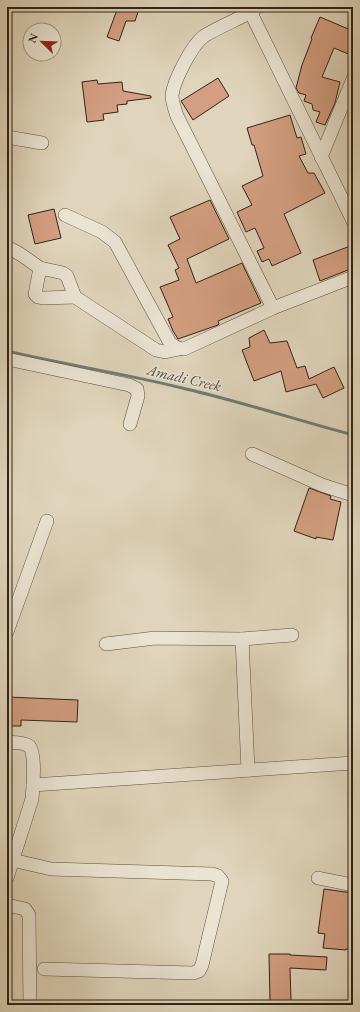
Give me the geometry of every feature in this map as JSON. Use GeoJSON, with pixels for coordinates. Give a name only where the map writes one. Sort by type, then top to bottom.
{"type":"FeatureCollection","features":[{"type":"Feature","properties":{"kind":"street"},"geometry":{"type":"LineString","coordinates":[[273,308],[177,116],[172,97],[173,89],[196,44],[204,37],[252,9],[321,157],[353,221]]}},
{"type":"Feature","properties":{"kind":"street"},"geometry":{"type":"LineString","coordinates":[[321,157],[353,79]]}},
{"type":"Feature","properties":{"kind":"street"},"geometry":{"type":"LineString","coordinates":[[7,136],[42,143]]}},
{"type":"Feature","properties":{"kind":"street"},"geometry":{"type":"LineString","coordinates":[[65,215],[102,232],[115,242],[170,343],[179,349]]}},
{"type":"Feature","properties":{"kind":"street"},"geometry":{"type":"LineString","coordinates":[[7,248],[20,254],[40,268],[67,276],[75,297]]}},
{"type":"Feature","properties":{"kind":"street"},"geometry":{"type":"LineString","coordinates":[[40,268],[35,289],[35,294],[38,297],[75,297],[156,350],[165,352],[184,349],[273,308],[353,277]]}},
{"type":"Feature","properties":{"kind":"street"},"geometry":{"type":"LineString","coordinates":[[7,359],[129,385],[137,389],[138,396],[130,424]]}},
{"type":"Feature","properties":{"kind":"street"},"geometry":{"type":"LineString","coordinates":[[252,454],[322,485],[353,495]]}},
{"type":"Feature","properties":{"kind":"street"},"geometry":{"type":"LineString","coordinates":[[7,632],[47,521]]}},
{"type":"Feature","properties":{"kind":"street"},"geometry":{"type":"LineString","coordinates":[[106,644],[155,638],[242,639],[292,635]]}},
{"type":"Feature","properties":{"kind":"street"},"geometry":{"type":"LineString","coordinates":[[242,639],[248,770]]}},
{"type":"Feature","properties":{"kind":"street"},"geometry":{"type":"LineString","coordinates":[[7,742],[28,745],[31,748],[33,785],[32,799],[7,878]]}},
{"type":"Feature","properties":{"kind":"street"},"geometry":{"type":"LineString","coordinates":[[33,785],[353,763]]}},
{"type":"Feature","properties":{"kind":"street"},"geometry":{"type":"LineString","coordinates":[[12,860],[51,869],[212,874],[218,876],[222,881],[202,965],[199,971],[193,973],[44,969]]}},
{"type":"Feature","properties":{"kind":"street"},"geometry":{"type":"LineString","coordinates":[[318,878],[353,885]]}},
{"type":"Feature","properties":{"kind":"street"},"geometry":{"type":"LineString","coordinates":[[7,905],[25,909],[29,915],[30,1005]]}},
{"type":"Feature","properties":{"kind":"building"},"geometry":{"type":"Polygon","coordinates":[[[118,7],[132,7],[139,9],[135,21],[126,21],[119,41],[107,37],[118,7]]]}},
{"type":"Feature","properties":{"kind":"building"},"geometry":{"type":"Polygon","coordinates":[[[320,17],[353,31],[353,56],[334,48],[322,77],[340,82],[335,103],[325,125],[316,122],[320,112],[313,110],[312,104],[304,101],[306,95],[299,93],[296,88],[302,65],[312,39],[311,38],[320,17]]]}},
{"type":"Feature","properties":{"kind":"building"},"geometry":{"type":"Polygon","coordinates":[[[218,78],[229,96],[193,120],[181,101],[218,78]]]}},
{"type":"Feature","properties":{"kind":"building"},"geometry":{"type":"Polygon","coordinates":[[[97,80],[98,84],[122,82],[123,91],[151,96],[151,98],[127,101],[127,104],[117,105],[118,112],[103,114],[104,120],[87,122],[82,82],[97,80]]]}},
{"type":"Feature","properties":{"kind":"building"},"geometry":{"type":"Polygon","coordinates":[[[290,115],[297,138],[301,137],[306,154],[299,156],[308,173],[314,173],[325,193],[284,214],[301,253],[272,266],[269,259],[262,262],[257,251],[264,248],[255,228],[246,232],[237,212],[252,205],[242,186],[263,176],[254,145],[252,145],[247,128],[290,115]]]}},
{"type":"Feature","properties":{"kind":"building"},"geometry":{"type":"Polygon","coordinates":[[[210,200],[229,239],[187,259],[196,283],[242,263],[261,303],[218,321],[218,325],[178,339],[168,319],[173,317],[160,287],[179,280],[175,270],[179,268],[168,245],[180,239],[170,217],[210,200]]]}},
{"type":"Feature","properties":{"kind":"building"},"geometry":{"type":"Polygon","coordinates":[[[54,209],[61,238],[35,244],[28,215],[54,209]]]}},
{"type":"Feature","properties":{"kind":"building"},"geometry":{"type":"Polygon","coordinates":[[[353,245],[353,268],[320,281],[313,260],[353,245]]]}},
{"type":"Feature","properties":{"kind":"building"},"geometry":{"type":"Polygon","coordinates":[[[264,330],[270,343],[287,341],[297,368],[305,366],[309,379],[334,367],[344,388],[323,398],[316,384],[286,392],[281,371],[254,381],[242,350],[250,347],[249,338],[264,330]]]}},
{"type":"Feature","properties":{"kind":"building"},"geometry":{"type":"Polygon","coordinates":[[[309,488],[331,496],[330,499],[341,502],[333,540],[316,537],[316,539],[294,531],[309,488]]]}},
{"type":"Feature","properties":{"kind":"building"},"geometry":{"type":"Polygon","coordinates":[[[7,697],[78,700],[77,722],[21,720],[21,726],[7,726],[7,697]]]}},
{"type":"Feature","properties":{"kind":"building"},"geometry":{"type":"Polygon","coordinates":[[[324,889],[353,893],[353,949],[346,950],[323,948],[325,934],[318,933],[324,889]]]}},
{"type":"Feature","properties":{"kind":"building"},"geometry":{"type":"Polygon","coordinates":[[[269,954],[327,957],[326,970],[290,968],[291,1001],[270,1002],[269,954]]]}},
{"type":"Feature","properties":{"kind":"waterway","name":"Amadi Creek"},"geometry":{"type":"LineString","coordinates":[[7,351],[186,389],[353,435]]}}]}
